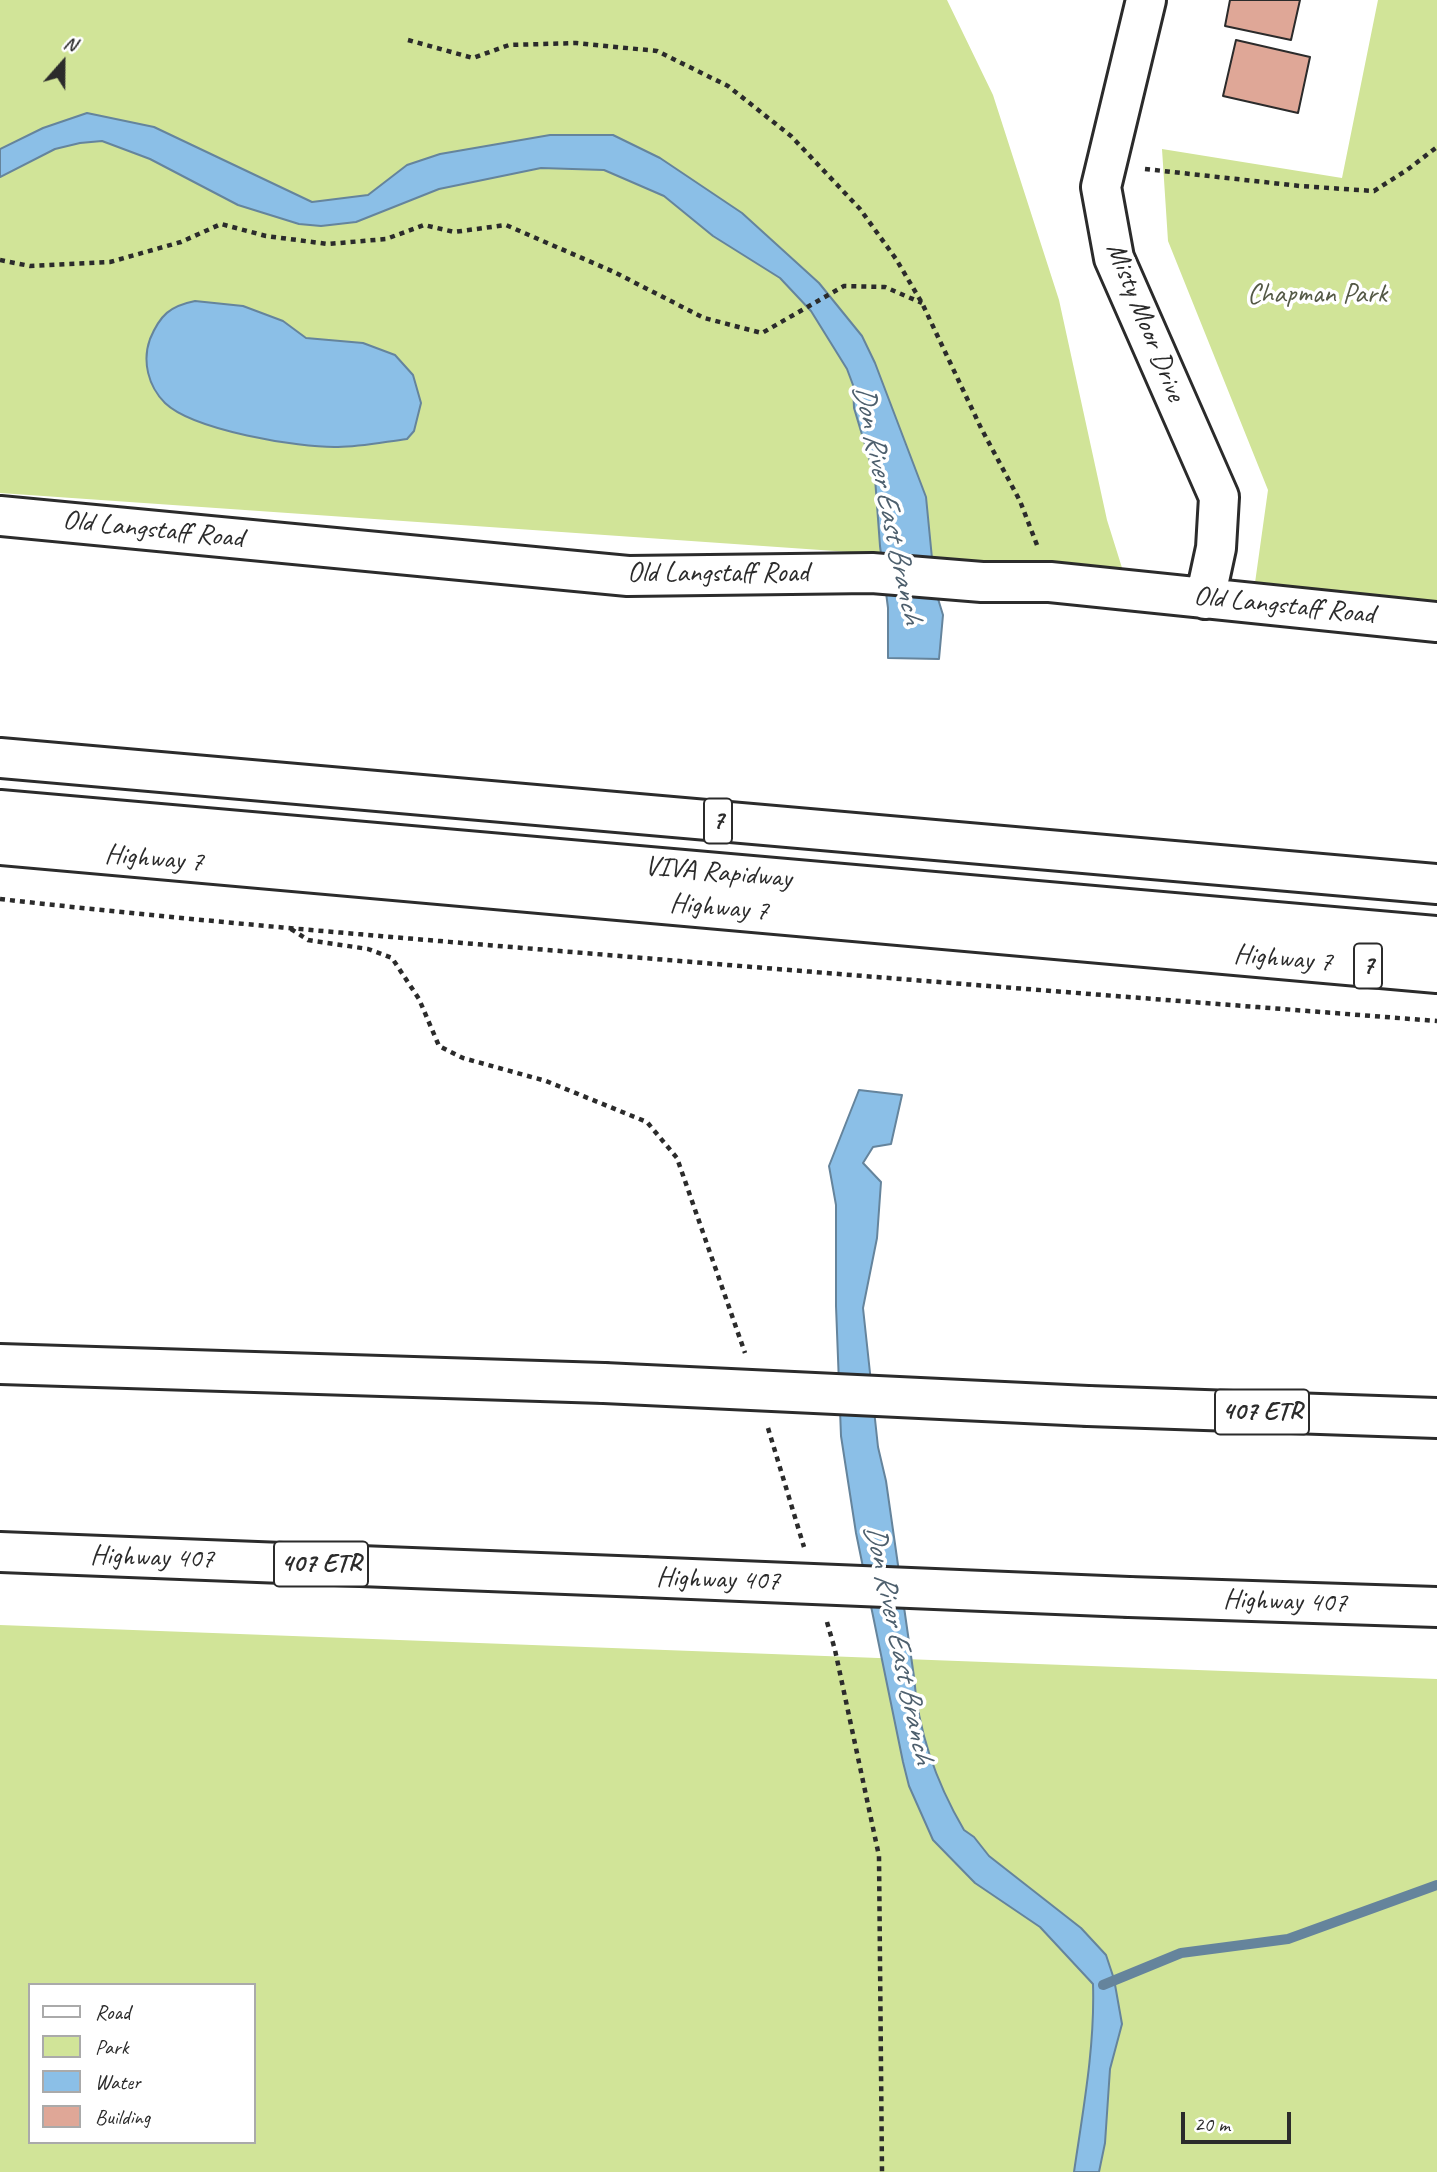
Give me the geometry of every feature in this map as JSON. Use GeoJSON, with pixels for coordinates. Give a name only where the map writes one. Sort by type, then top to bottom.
{"type":"FeatureCollection","features":[{"type":"Feature","properties":{"kind":"main road","name":"Misty Moor Drive"},"geometry":{"type":"LineString","coordinates":[[1146,0],[1101,187],[1114,258],[1219,497],[1216,548],[1205,598]]}},
{"type":"Feature","properties":{"kind":"main road","name":"Old Langstaff Road"},"geometry":{"type":"LineString","coordinates":[[0,516],[628,576],[872,573],[982,582],[1050,582],[1437,622]]}},
{"type":"Feature","properties":{"kind":"main road","name":"7"},"geometry":{"type":"LineString","coordinates":[[0,758],[1437,884]]}},
{"type":"Feature","properties":{"kind":"main road","name":"VIVA Rapidway"},"geometry":{"type":"LineString","coordinates":[[0,810],[1437,936]]}},
{"type":"Feature","properties":{"kind":"main road","name":"Highway 7"},"geometry":{"type":"LineString","coordinates":[[0,845],[1437,973]]}},
{"type":"Feature","properties":{"kind":"main road","name":"407 ETR"},"geometry":{"type":"LineString","coordinates":[[0,1364],[604,1383],[1088,1406],[1437,1418]]}},
{"type":"Feature","properties":{"kind":"main road","name":"Highway 407"},"geometry":{"type":"LineString","coordinates":[[0,1552],[1437,1607]]}},
{"type":"Feature","properties":{"kind":"path"},"geometry":{"type":"LineString","coordinates":[[408,40],[473,58],[509,45],[576,43],[657,51],[728,86],[791,136],[860,209],[896,259],[922,303],[981,428],[1020,501],[1050,582]]}},
{"type":"Feature","properties":{"kind":"path"},"geometry":{"type":"LineString","coordinates":[[1107,165],[1300,186],[1374,191],[1437,147]]}},
{"type":"Feature","properties":{"kind":"path"},"geometry":{"type":"LineString","coordinates":[[0,260],[30,266],[110,262],[181,242],[221,224],[266,236],[328,244],[386,239],[424,225],[454,233],[506,225],[614,272],[704,318],[762,333],[844,286],[885,287],[922,303]]}},
{"type":"Feature","properties":{"kind":"path"},"geometry":{"type":"LineString","coordinates":[[0,899],[291,929],[1437,1021]]}},
{"type":"Feature","properties":{"kind":"path"},"geometry":{"type":"LineString","coordinates":[[291,929],[308,940],[368,949],[392,958],[419,999],[439,1046],[463,1058],[546,1081],[647,1122],[677,1158],[746,1357]]}},
{"type":"Feature","properties":{"kind":"path"},"geometry":{"type":"LineString","coordinates":[[766,1423],[807,1556]]}},
{"type":"Feature","properties":{"kind":"path"},"geometry":{"type":"LineString","coordinates":[[823,1610],[835,1650],[879,1856],[882,2172]]}},
{"type":"Feature","properties":{"kind":"green space"},"geometry":{"type":"Polygon","coordinates":[[[0,0],[947,0],[993,95],[1059,300],[1107,520],[1123,571],[0,493],[0,0]]]}},
{"type":"Feature","properties":{"kind":"green space","name":"Chapman Park"},"geometry":{"type":"Polygon","coordinates":[[[1378,0],[1437,0],[1437,602],[1254,590],[1268,490],[1168,241],[1162,149],[1342,178],[1378,0]]]}},
{"type":"Feature","properties":{"kind":"green space"},"geometry":{"type":"Polygon","coordinates":[[[0,1625],[1437,1679],[1437,2172],[0,2172],[0,1625]]]}},
{"type":"Feature","properties":{"kind":"water","name":"Don River East Branch"},"geometry":{"type":"Polygon","coordinates":[[[87,113],[154,127],[312,202],[368,195],[407,165],[440,154],[550,135],[613,135],[660,158],[742,213],[819,283],[862,336],[875,363],[926,497],[935,589],[943,615],[939,659],[888,658],[888,608],[875,478],[854,408],[853,385],[847,369],[811,311],[780,278],[713,236],[664,196],[604,170],[541,168],[439,189],[356,222],[321,226],[299,224],[238,205],[150,159],[102,141],[55,149],[0,177],[0,149],[43,128],[87,113]]]}},
{"type":"Feature","properties":{"kind":"water"},"geometry":{"type":"Polygon","coordinates":[[[195,301],[243,306],[283,321],[306,338],[363,343],[395,355],[413,375],[421,403],[414,431],[407,439],[355,446],[320,447],[273,441],[221,429],[179,413],[165,403],[154,389],[148,373],[148,347],[154,331],[167,313],[195,301]]]}},
{"type":"Feature","properties":{"kind":"water","name":"Don River East Branch"},"geometry":{"type":"Polygon","coordinates":[[[859,1090],[902,1095],[891,1144],[873,1147],[863,1163],[881,1182],[877,1238],[863,1308],[878,1447],[886,1481],[924,1737],[937,1776],[964,1830],[974,1837],[989,1856],[1081,1928],[1106,1955],[1114,1979],[1122,2024],[1110,2069],[1105,2143],[1099,2172],[1074,2172],[1090,2055],[1093,1984],[1040,1927],[975,1883],[933,1840],[909,1786],[903,1762],[856,1533],[841,1436],[836,1306],[836,1205],[829,1166],[859,1090]]]}},
{"type":"Feature","properties":{"kind":"building"},"geometry":{"type":"Polygon","coordinates":[[[1230,0],[1300,0],[1291,40],[1225,26],[1230,0]]]}},
{"type":"Feature","properties":{"kind":"building"},"geometry":{"type":"Polygon","coordinates":[[[1236,40],[1310,57],[1298,113],[1223,96],[1236,40]]]}},
{"type":"Feature","properties":{"kind":"waterway"},"geometry":{"type":"LineString","coordinates":[[1103,1985],[1181,1953],[1288,1939],[1437,1885]]}}]}
